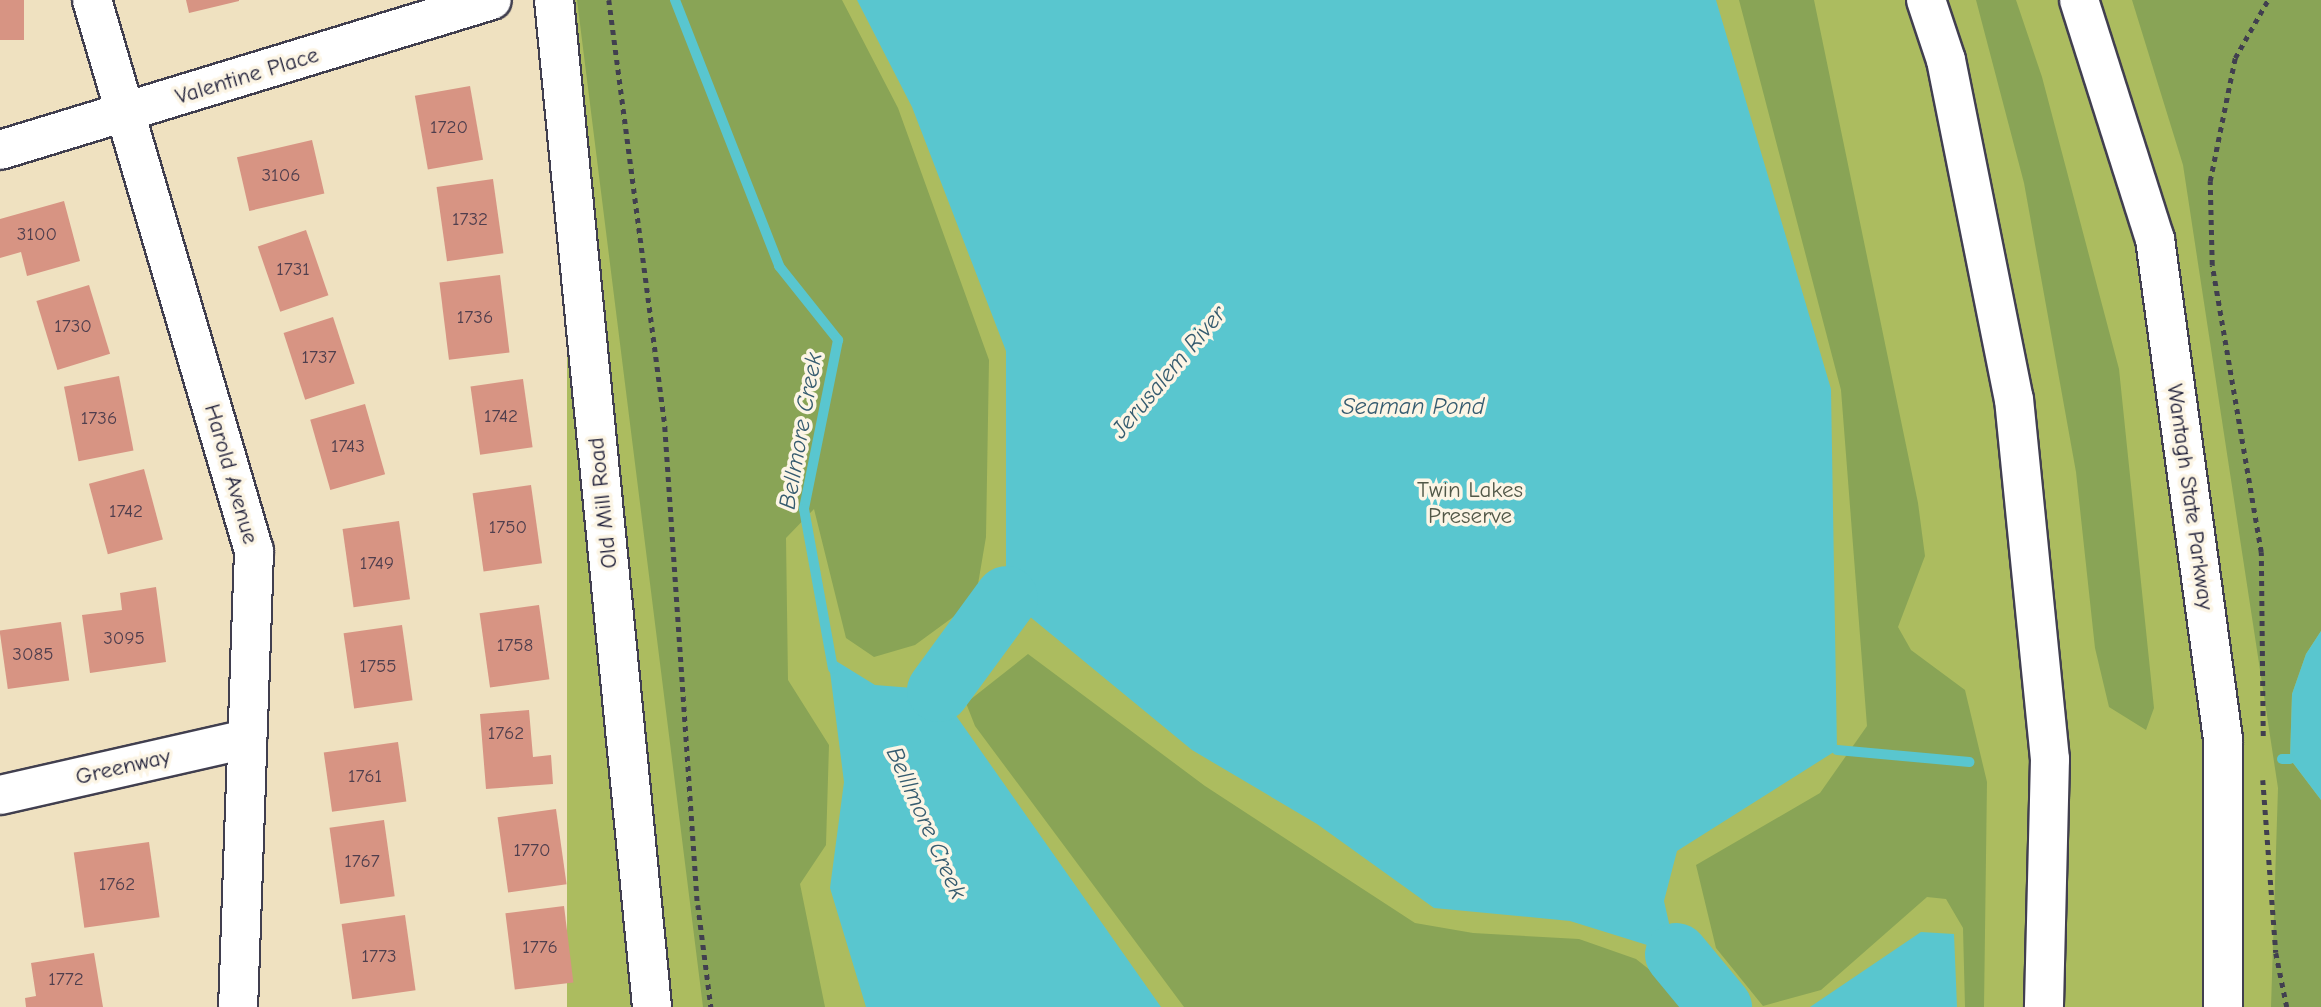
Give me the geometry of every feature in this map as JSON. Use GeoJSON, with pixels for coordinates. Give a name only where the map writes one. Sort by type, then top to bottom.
{"type":"FeatureCollection","features":[{"type":"Feature","properties":{"kind":"main road","name":"Harold Avenue"},"geometry":{"type":"LineString","coordinates":[[92,0],[254,551],[239,1007]]}},
{"type":"Feature","properties":{"kind":"main road","name":"Valentine Place"},"geometry":{"type":"LineString","coordinates":[[0,150],[492,0]]}},
{"type":"Feature","properties":{"kind":"main road","name":"Old Mill Road"},"geometry":{"type":"LineString","coordinates":[[554,0],[652,1007]]}},
{"type":"Feature","properties":{"kind":"main road"},"geometry":{"type":"LineString","coordinates":[[1926,0],[1946,60],[2014,399],[2050,759],[2044,1007]]}},
{"type":"Feature","properties":{"kind":"main road","name":"Wantagh State Parkway"},"geometry":{"type":"LineString","coordinates":[[2079,0],[2155,239],[2223,739],[2223,1007]]}},
{"type":"Feature","properties":{"kind":"main road","name":"Greenway"},"geometry":{"type":"LineString","coordinates":[[0,796],[247,739]]}},
{"type":"Feature","properties":{"kind":"path"},"geometry":{"type":"LineString","coordinates":[[609,0],[665,427],[698,905],[710,1007]]}},
{"type":"Feature","properties":{"kind":"path"},"geometry":{"type":"LineString","coordinates":[[2263,746],[2261,552],[2212,265],[2210,181],[2235,58],[2268,0]]}},
{"type":"Feature","properties":{"kind":"path"},"geometry":{"type":"LineString","coordinates":[[2263,773],[2276,953],[2287,1007]]}},
{"type":"Feature","properties":{"kind":"green space","name":"Twin Lakes Preserve"},"geometry":{"type":"Polygon","coordinates":[[[567,0],[2321,0],[2321,1007],[567,1007],[567,0]]]}},
{"type":"Feature","properties":{"kind":"green space"},"geometry":{"type":"Polygon","coordinates":[[[577,0],[842,0],[898,108],[989,360],[986,537],[977,590],[956,615],[915,645],[874,657],[846,638],[814,509],[786,538],[788,680],[829,745],[826,845],[800,884],[825,1007],[703,1007],[577,0]]]}},
{"type":"Feature","properties":{"kind":"green space"},"geometry":{"type":"Polygon","coordinates":[[[1739,0],[1814,0],[1918,503],[1925,556],[1898,627],[1911,650],[1965,690],[1987,782],[1984,1007],[1965,1007],[1963,928],[1946,899],[1927,897],[1821,990],[1763,1006],[1716,948],[1696,865],[1820,793],[1867,726],[1841,390],[1739,0]]]}},
{"type":"Feature","properties":{"kind":"green space"},"geometry":{"type":"Polygon","coordinates":[[[1976,0],[2016,0],[2042,77],[2119,369],[2154,708],[2146,730],[2109,707],[2095,648],[2076,472],[2024,183],[1976,0]]]}},
{"type":"Feature","properties":{"kind":"green space"},"geometry":{"type":"Polygon","coordinates":[[[2132,0],[2321,0],[2321,631],[2306,654],[2292,694],[2290,759],[2321,800],[2321,1007],[2271,1007],[2278,788],[2183,165],[2132,0]]]}},
{"type":"Feature","properties":{"kind":"green space"},"geometry":{"type":"Polygon","coordinates":[[[1028,654],[1205,786],[1415,923],[1473,933],[1579,939],[1636,959],[1697,1007],[1184,1007],[975,726],[966,703],[1028,654]]]}},
{"type":"Feature","properties":{"kind":"water","name":"Seaman Pond"},"geometry":{"type":"Polygon","coordinates":[[[857,0],[1716,0],[1831,389],[1837,750],[1677,851],[1664,901],[1676,954],[1570,921],[1434,908],[1317,824],[1192,750],[1006,597],[1006,351],[912,107],[857,0]]]}},
{"type":"Feature","properties":{"kind":"water"},"geometry":{"type":"Polygon","coordinates":[[[2321,631],[2321,800],[2290,759],[2292,694],[2306,654],[2321,631]]]}},
{"type":"Feature","properties":{"kind":"water","name":"Belllmore Creek"},"geometry":{"type":"Polygon","coordinates":[[[828,656],[875,685],[938,690],[1161,1007],[866,1007],[830,888],[844,782],[828,656]]]}},
{"type":"Feature","properties":{"kind":"water"},"geometry":{"type":"Polygon","coordinates":[[[1921,932],[1954,934],[1957,1007],[1810,1007],[1921,932]]]}},
{"type":"Feature","properties":{"kind":"building"},"geometry":{"type":"Polygon","coordinates":[[[0,0],[24,0],[24,40],[0,40],[0,0]]]}},
{"type":"Feature","properties":{"kind":"building"},"geometry":{"type":"Polygon","coordinates":[[[186,0],[239,0],[239,1],[189,13],[186,0]]]}},
{"type":"Feature","properties":{"kind":"building"},"geometry":{"type":"Polygon","coordinates":[[[470,86],[483,160],[428,170],[415,96],[470,86]]]}},
{"type":"Feature","properties":{"kind":"building"},"geometry":{"type":"Polygon","coordinates":[[[312,140],[324,194],[249,211],[237,157],[312,140]]]}},
{"type":"Feature","properties":{"kind":"building"},"geometry":{"type":"Polygon","coordinates":[[[493,179],[503,253],[447,261],[437,187],[493,179]]]}},
{"type":"Feature","properties":{"kind":"building"},"geometry":{"type":"Polygon","coordinates":[[[64,201],[80,261],[27,276],[21,252],[0,258],[0,219],[64,201]]]}},
{"type":"Feature","properties":{"kind":"building"},"geometry":{"type":"Polygon","coordinates":[[[306,230],[328,295],[280,312],[258,247],[306,230]]]}},
{"type":"Feature","properties":{"kind":"building"},"geometry":{"type":"Polygon","coordinates":[[[500,275],[510,352],[449,360],[439,282],[500,275]]]}},
{"type":"Feature","properties":{"kind":"building"},"geometry":{"type":"Polygon","coordinates":[[[89,285],[110,354],[57,370],[36,301],[89,285]]]}},
{"type":"Feature","properties":{"kind":"building"},"geometry":{"type":"Polygon","coordinates":[[[333,317],[355,384],[305,400],[284,333],[333,317]]]}},
{"type":"Feature","properties":{"kind":"building"},"geometry":{"type":"Polygon","coordinates":[[[119,376],[134,451],[79,461],[64,387],[119,376]]]}},
{"type":"Feature","properties":{"kind":"building"},"geometry":{"type":"Polygon","coordinates":[[[523,379],[533,447],[480,455],[471,386],[523,379]]]}},
{"type":"Feature","properties":{"kind":"building"},"geometry":{"type":"Polygon","coordinates":[[[365,404],[385,474],[330,490],[310,420],[365,404]]]}},
{"type":"Feature","properties":{"kind":"building"},"geometry":{"type":"Polygon","coordinates":[[[144,469],[163,540],[108,554],[89,484],[144,469]]]}},
{"type":"Feature","properties":{"kind":"building"},"geometry":{"type":"Polygon","coordinates":[[[531,485],[542,563],[484,571],[473,493],[531,485]]]}},
{"type":"Feature","properties":{"kind":"building"},"geometry":{"type":"Polygon","coordinates":[[[399,521],[410,599],[354,607],[343,529],[399,521]]]}},
{"type":"Feature","properties":{"kind":"building"},"geometry":{"type":"Polygon","coordinates":[[[156,587],[166,662],[90,673],[82,615],[122,610],[120,593],[156,587]]]}},
{"type":"Feature","properties":{"kind":"building"},"geometry":{"type":"Polygon","coordinates":[[[539,605],[549,679],[490,688],[480,613],[539,605]]]}},
{"type":"Feature","properties":{"kind":"building"},"geometry":{"type":"Polygon","coordinates":[[[61,622],[69,680],[8,689],[0,631],[61,622]]]}},
{"type":"Feature","properties":{"kind":"building"},"geometry":{"type":"Polygon","coordinates":[[[402,625],[413,700],[354,708],[344,633],[402,625]]]}},
{"type":"Feature","properties":{"kind":"building"},"geometry":{"type":"Polygon","coordinates":[[[529,710],[533,757],[551,755],[553,784],[486,789],[480,714],[529,710]]]}},
{"type":"Feature","properties":{"kind":"building"},"geometry":{"type":"Polygon","coordinates":[[[398,742],[406,801],[332,812],[324,752],[398,742]]]}},
{"type":"Feature","properties":{"kind":"building"},"geometry":{"type":"Polygon","coordinates":[[[556,809],[567,884],[508,892],[498,817],[556,809]]]}},
{"type":"Feature","properties":{"kind":"building"},"geometry":{"type":"Polygon","coordinates":[[[384,820],[395,896],[340,904],[330,828],[384,820]]]}},
{"type":"Feature","properties":{"kind":"building"},"geometry":{"type":"Polygon","coordinates":[[[149,842],[160,917],[84,928],[74,853],[149,842]]]}},
{"type":"Feature","properties":{"kind":"building"},"geometry":{"type":"Polygon","coordinates":[[[564,906],[573,982],[515,990],[505,913],[564,906]]]}},
{"type":"Feature","properties":{"kind":"building"},"geometry":{"type":"Polygon","coordinates":[[[405,915],[416,990],[352,999],[342,924],[405,915]]]}},
{"type":"Feature","properties":{"kind":"building"},"geometry":{"type":"Polygon","coordinates":[[[94,953],[103,1007],[26,1007],[25,998],[36,996],[31,963],[94,953]]]}},
{"type":"Feature","properties":{"kind":"waterway","name":"Bellmore Creek"},"geometry":{"type":"LineString","coordinates":[[675,0],[779,266],[838,340],[804,509],[833,668]]}},
{"type":"Feature","properties":{"kind":"waterway","name":"Jerusalem River"},"geometry":{"type":"LineString","coordinates":[[933,701],[1015,586]]}},
{"type":"Feature","properties":{"kind":"waterway","name":"Jerusalem River"},"geometry":{"type":"LineString","coordinates":[[938,690],[1006,597]]}},
{"type":"Feature","properties":{"kind":"waterway"},"geometry":{"type":"LineString","coordinates":[[1837,750],[1969,762]]}},
{"type":"Feature","properties":{"kind":"waterway"},"geometry":{"type":"LineString","coordinates":[[2282,759],[2290,759]]}},
{"type":"Feature","properties":{"kind":"waterway"},"geometry":{"type":"LineString","coordinates":[[1676,954],[1720,1007]]}}]}
